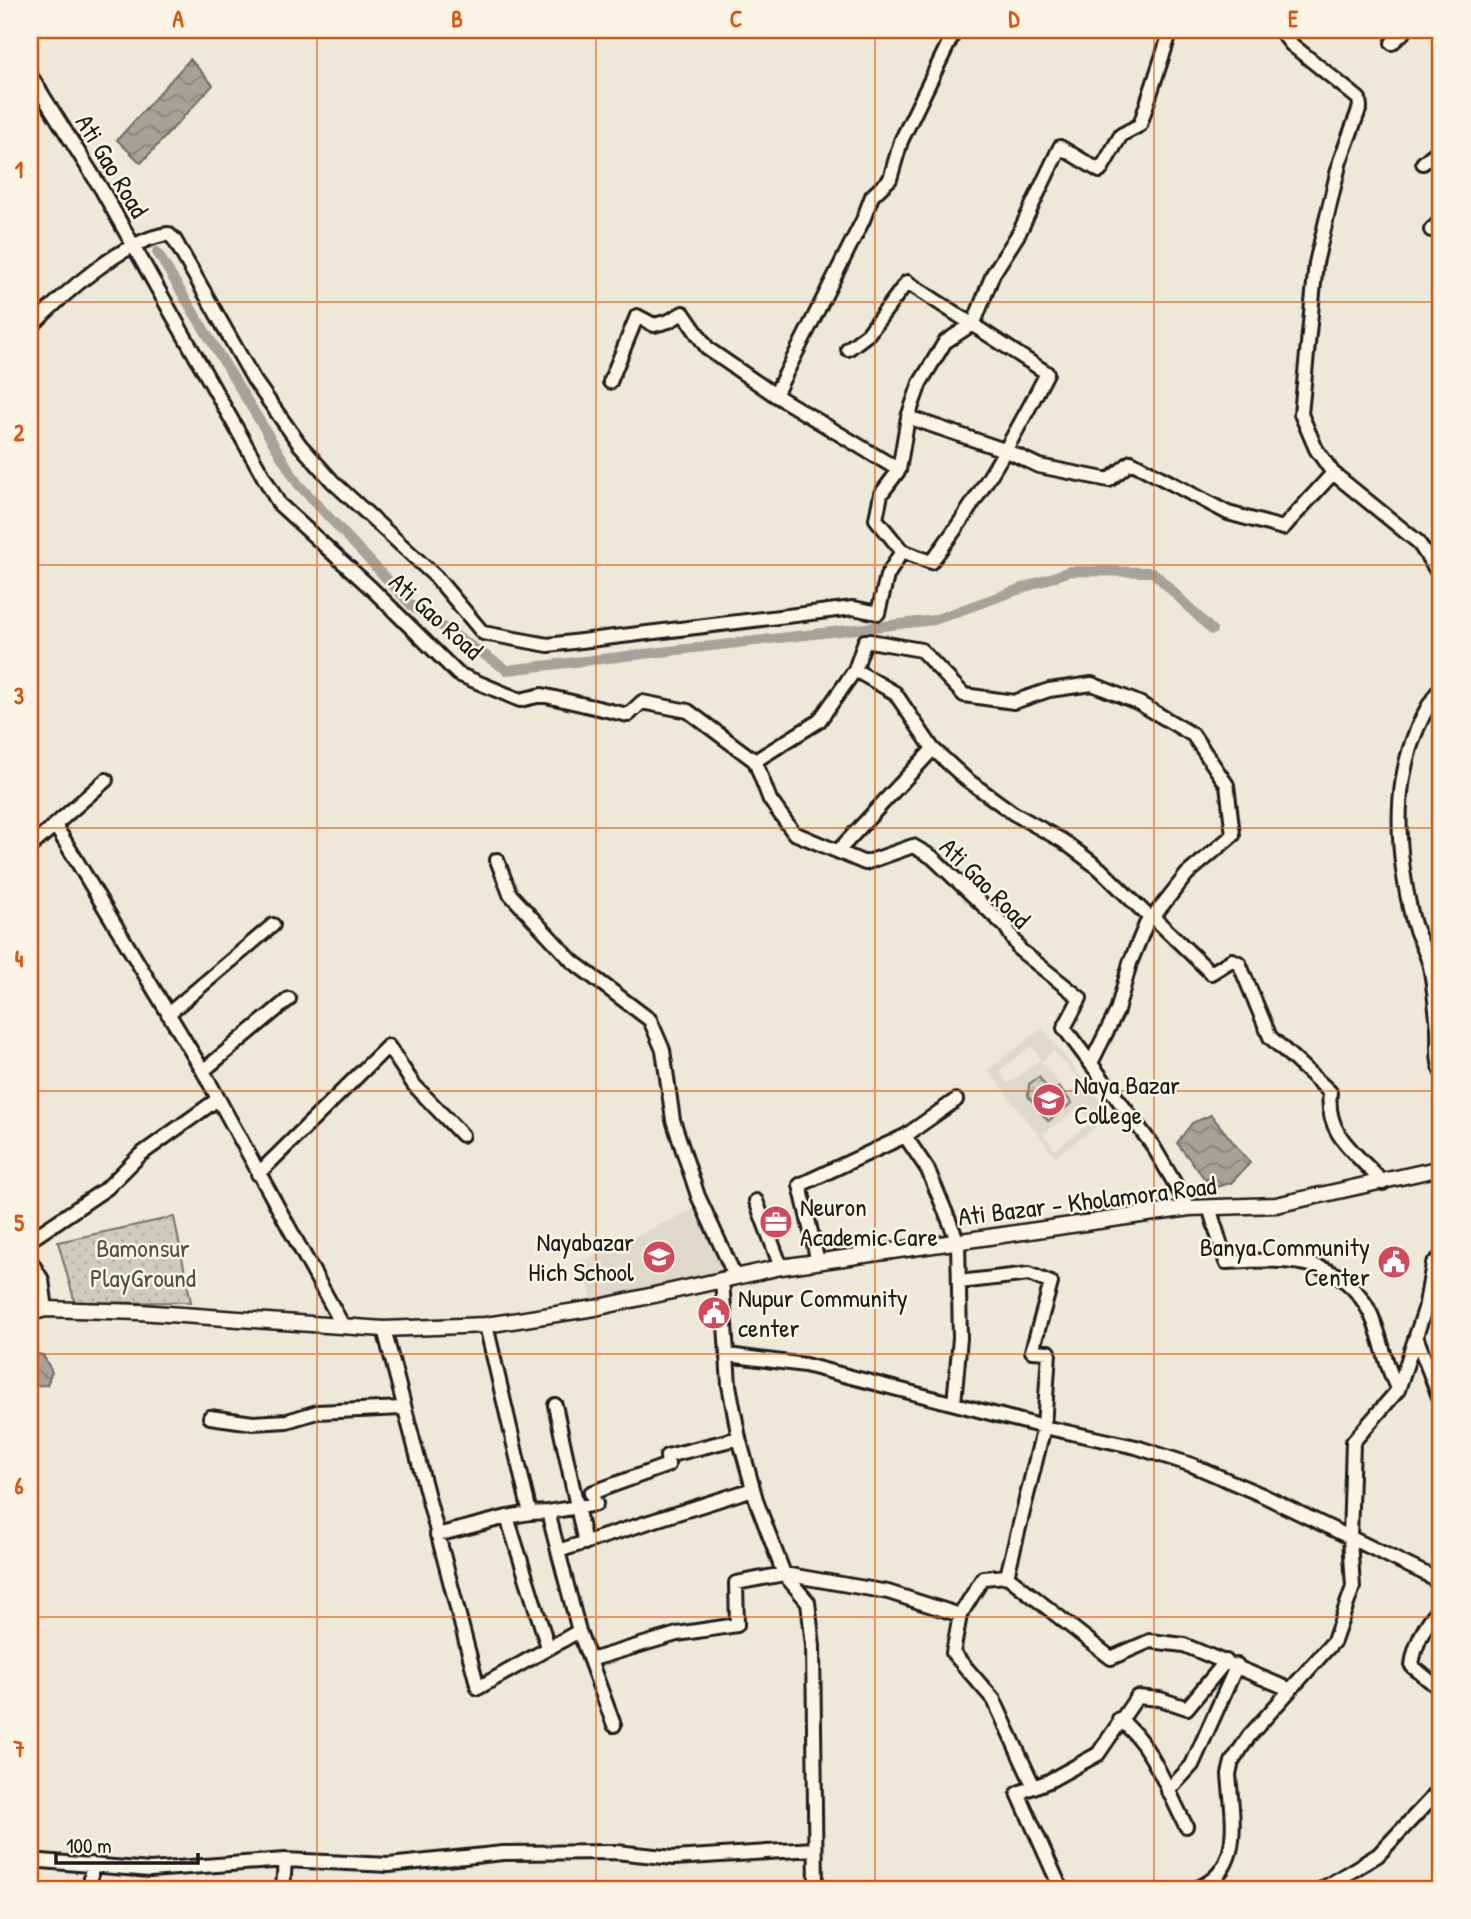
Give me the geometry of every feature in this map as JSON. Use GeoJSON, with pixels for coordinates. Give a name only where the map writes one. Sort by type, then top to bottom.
{"type":"FeatureCollection","features":[{"type":"Feature","properties":{"kind":"main road","name":"Ati Bazar - Kholamora Road"},"geometry":{"type":"LineString","coordinates":[[30,1312],[47,1309],[384,1329],[485,1325],[595,1308],[781,1267],[1189,1208],[1276,1205],[1441,1168]]}},
{"type":"Feature","properties":{"kind":"street"},"geometry":{"type":"LineString","coordinates":[[775,396],[863,220],[872,196],[890,179],[901,141],[955,30]]}},
{"type":"Feature","properties":{"kind":"street"},"geometry":{"type":"LineString","coordinates":[[848,349],[868,334],[907,282],[974,323],[1046,373],[1007,451],[984,484],[966,517],[931,562],[902,551],[876,519],[881,494],[899,470],[908,417],[920,383],[945,342],[974,323],[993,274],[1019,233],[1060,147],[1100,171],[1121,135],[1140,125],[1171,30]]}},
{"type":"Feature","properties":{"kind":"street"},"geometry":{"type":"LineString","coordinates":[[1280,30],[1291,44],[1359,99],[1360,107],[1339,161],[1316,263],[1301,414],[1316,449],[1334,473],[1418,542],[1441,577]]}},
{"type":"Feature","properties":{"kind":"street"},"geometry":{"type":"LineString","coordinates":[[1392,43],[1406,30]]}},
{"type":"Feature","properties":{"kind":"street","name":"Ati Gao Road"},"geometry":{"type":"LineString","coordinates":[[30,75],[134,246],[279,504],[371,588],[458,674],[520,700],[542,695],[628,715],[642,702],[688,711],[755,761],[770,800],[794,832],[865,863],[913,846],[932,856],[1006,927],[1020,950],[1080,998],[1064,1028],[1091,1063]]}},
{"type":"Feature","properties":{"kind":"street"},"geometry":{"type":"LineString","coordinates":[[1423,163],[1441,148]]}},
{"type":"Feature","properties":{"kind":"street"},"geometry":{"type":"LineString","coordinates":[[1431,230],[1441,221]]}},
{"type":"Feature","properties":{"kind":"street"},"geometry":{"type":"LineString","coordinates":[[30,327],[88,278],[134,246],[155,236],[168,234],[174,239],[254,380],[300,445],[333,482],[436,577],[483,633],[548,645],[853,608],[878,613],[887,576],[902,551]]}},
{"type":"Feature","properties":{"kind":"street"},"geometry":{"type":"LineString","coordinates":[[610,382],[637,316],[654,325],[683,313],[708,349],[775,396],[899,470]]}},
{"type":"Feature","properties":{"kind":"street"},"geometry":{"type":"LineString","coordinates":[[908,417],[1007,451],[1039,466],[1109,480],[1131,462],[1228,513],[1283,528],[1334,473]]}},
{"type":"Feature","properties":{"kind":"street"},"geometry":{"type":"LineString","coordinates":[[755,761],[819,720],[855,670],[864,641],[921,650],[964,695],[1014,702],[1049,690],[1092,684],[1139,704],[1194,735],[1227,785],[1233,835],[1186,874],[1151,917],[1130,963],[1116,1011],[1091,1063],[1153,1146],[1189,1208]]}},
{"type":"Feature","properties":{"kind":"street"},"geometry":{"type":"LineString","coordinates":[[855,670],[895,693],[933,750],[1004,806],[1063,841],[1100,869],[1211,973],[1232,960],[1239,963],[1270,1037],[1329,1092],[1328,1108],[1332,1129],[1382,1183]]}},
{"type":"Feature","properties":{"kind":"street"},"geometry":{"type":"LineString","coordinates":[[1441,687],[1421,715],[1408,750],[1399,796],[1401,853],[1413,922],[1429,965],[1438,1030],[1437,1061],[1441,1071]]}},
{"type":"Feature","properties":{"kind":"street"},"geometry":{"type":"LineString","coordinates":[[839,850],[933,750]]}},
{"type":"Feature","properties":{"kind":"street"},"geometry":{"type":"LineString","coordinates":[[30,847],[106,780]]}},
{"type":"Feature","properties":{"kind":"street"},"geometry":{"type":"LineString","coordinates":[[55,825],[202,1071],[343,1326]]}},
{"type":"Feature","properties":{"kind":"street"},"geometry":{"type":"LineString","coordinates":[[496,860],[510,894],[572,961],[650,1020],[663,1050],[673,1121],[729,1278],[729,1385],[739,1438],[753,1489],[784,1574],[808,1602],[812,1635],[816,1889]]}},
{"type":"Feature","properties":{"kind":"street"},"geometry":{"type":"LineString","coordinates":[[168,1014],[273,925]]}},
{"type":"Feature","properties":{"kind":"street"},"geometry":{"type":"LineString","coordinates":[[202,1071],[289,999]]}},
{"type":"Feature","properties":{"kind":"street"},"geometry":{"type":"LineString","coordinates":[[258,1174],[388,1045],[414,1085],[462,1135]]}},
{"type":"Feature","properties":{"kind":"street"},"geometry":{"type":"LineString","coordinates":[[30,1240],[107,1188],[140,1155],[218,1099]]}},
{"type":"Feature","properties":{"kind":"street"},"geometry":{"type":"LineString","coordinates":[[818,1262],[800,1185],[905,1136],[956,1100]]}},
{"type":"Feature","properties":{"kind":"street"},"geometry":{"type":"LineString","coordinates":[[905,1136],[928,1170],[958,1242],[960,1338],[954,1403]]}},
{"type":"Feature","properties":{"kind":"street"},"geometry":{"type":"LineString","coordinates":[[756,1201],[781,1267]]}},
{"type":"Feature","properties":{"kind":"street"},"geometry":{"type":"LineString","coordinates":[[1209,1208],[1226,1262],[1269,1259],[1326,1267],[1346,1281],[1375,1324],[1384,1365],[1398,1390]]}},
{"type":"Feature","properties":{"kind":"street"},"geometry":{"type":"LineString","coordinates":[[1204,1888],[1219,1876],[1231,1856],[1232,1762],[1249,1736],[1334,1642],[1345,1616],[1353,1587],[1350,1538],[1353,1442],[1398,1390],[1417,1338],[1433,1264],[1441,1257]]}},
{"type":"Feature","properties":{"kind":"street"},"geometry":{"type":"LineString","coordinates":[[30,1261],[42,1280],[47,1309]]}},
{"type":"Feature","properties":{"kind":"street"},"geometry":{"type":"LineString","coordinates":[[959,1282],[1029,1274],[1051,1283],[1032,1351],[1049,1352],[1044,1427],[1007,1576]]}},
{"type":"Feature","properties":{"kind":"street"},"geometry":{"type":"LineString","coordinates":[[485,1325],[530,1513]]}},
{"type":"Feature","properties":{"kind":"street"},"geometry":{"type":"LineString","coordinates":[[384,1329],[402,1408],[478,1688],[579,1631]]}},
{"type":"Feature","properties":{"kind":"street"},"geometry":{"type":"LineString","coordinates":[[1417,1338],[1441,1402]]}},
{"type":"Feature","properties":{"kind":"street"},"geometry":{"type":"LineString","coordinates":[[728,1355],[805,1365],[1044,1427],[1136,1447],[1192,1465],[1281,1504],[1426,1574],[1441,1585]]}},
{"type":"Feature","properties":{"kind":"street"},"geometry":{"type":"LineString","coordinates":[[555,1405],[585,1543]]}},
{"type":"Feature","properties":{"kind":"street"},"geometry":{"type":"LineString","coordinates":[[209,1417],[253,1423],[287,1421],[317,1412],[402,1408]]}},
{"type":"Feature","properties":{"kind":"street"},"geometry":{"type":"LineString","coordinates":[[437,1535],[507,1517],[596,1504],[591,1493],[668,1465],[667,1456],[739,1438]]}},
{"type":"Feature","properties":{"kind":"street"},"geometry":{"type":"LineString","coordinates":[[558,1551],[753,1489]]}},
{"type":"Feature","properties":{"kind":"street"},"geometry":{"type":"LineString","coordinates":[[548,1512],[579,1631],[614,1725]]}},
{"type":"Feature","properties":{"kind":"street"},"geometry":{"type":"LineString","coordinates":[[507,1517],[548,1647]]}},
{"type":"Feature","properties":{"kind":"street"},"geometry":{"type":"LineString","coordinates":[[590,1660],[677,1634],[737,1625],[736,1583],[784,1574],[888,1592],[960,1615]]}},
{"type":"Feature","properties":{"kind":"street"},"geometry":{"type":"LineString","coordinates":[[1034,1787],[994,1700],[954,1653],[960,1615],[983,1578],[1007,1576],[1111,1658],[1150,1641],[1184,1645],[1289,1689]]}},
{"type":"Feature","properties":{"kind":"street"},"geometry":{"type":"LineString","coordinates":[[1441,1605],[1431,1616],[1413,1655],[1412,1666],[1441,1690]]}},
{"type":"Feature","properties":{"kind":"street"},"geometry":{"type":"LineString","coordinates":[[1062,1889],[1018,1793],[1098,1754],[1119,1719],[1137,1697],[1160,1699],[1187,1708],[1232,1663]]}},
{"type":"Feature","properties":{"kind":"street"},"geometry":{"type":"LineString","coordinates":[[1168,1791],[1192,1765],[1232,1663]]}},
{"type":"Feature","properties":{"kind":"street"},"geometry":{"type":"LineString","coordinates":[[1119,1719],[1134,1730],[1186,1826]]}},
{"type":"Feature","properties":{"kind":"street"},"geometry":{"type":"LineString","coordinates":[[1322,1889],[1378,1855],[1441,1788]]}},
{"type":"Feature","properties":{"kind":"street"},"geometry":{"type":"LineString","coordinates":[[30,1860],[150,1870],[285,1860],[389,1865],[503,1853],[616,1852],[674,1858],[814,1849]]}},
{"type":"Feature","properties":{"kind":"street"},"geometry":{"type":"LineString","coordinates":[[283,1889],[285,1860]]}},
{"type":"Feature","properties":{"kind":"street"},"geometry":{"type":"LineString","coordinates":[[91,1864],[91,1889]]}},
{"type":"Feature","properties":{"kind":"shaded area"},"geometry":{"type":"Polygon","coordinates":[[[1042,1028],[1112,1115],[1055,1157],[988,1070],[1042,1028]],[[1031,1046],[999,1071],[1008,1084],[1041,1059],[1031,1046]],[[1054,1051],[1041,1062],[1068,1093],[1081,1082],[1054,1051]],[[1079,1107],[1043,1134],[1055,1150],[1091,1122],[1079,1107]]]}},
{"type":"Feature","properties":{"kind":"shaded area","name":"Nayabazar Hich School"},"geometry":{"type":"Polygon","coordinates":[[[702,1205],[735,1276],[595,1308],[581,1262],[702,1205]]]}},
{"type":"Feature","properties":{"kind":"green space"},"geometry":{"type":"Polygon","coordinates":[[[1039,1077],[1050,1092],[1059,1087],[1072,1103],[1048,1121],[1028,1096],[1029,1084],[1039,1077]]]}},
{"type":"Feature","properties":{"kind":"green space","name":"Bamonsur PlayGround"},"geometry":{"type":"Polygon","coordinates":[[[174,1217],[191,1302],[75,1303],[58,1242],[174,1217]]]}},
{"type":"Feature","properties":{"kind":"water"},"geometry":{"type":"Polygon","coordinates":[[[190,59],[213,85],[141,163],[117,140],[190,59]]]}},
{"type":"Feature","properties":{"kind":"water"},"geometry":{"type":"Polygon","coordinates":[[[1211,1115],[1250,1163],[1231,1183],[1212,1188],[1177,1143],[1192,1123],[1211,1115]]]}},
{"type":"Feature","properties":{"kind":"water"},"geometry":{"type":"Polygon","coordinates":[[[30,1353],[43,1355],[52,1372],[47,1385],[30,1386],[30,1353]]]}},
{"type":"Feature","properties":{"kind":"waterway"},"geometry":{"type":"LineString","coordinates":[[157,252],[298,484],[413,607],[507,670],[934,620],[1070,571],[1153,572],[1212,630]]}},
{"type":"Feature","properties":{"kind":"place","name":"Naya Bazar College"},"geometry":{"type":"Point","coordinates":[1049,1100]}},
{"type":"Feature","properties":{"kind":"place","name":"Neuron Academic Care"},"geometry":{"type":"Point","coordinates":[776,1222]}},
{"type":"Feature","properties":{"kind":"place","name":"Nayabazar Hich School"},"geometry":{"type":"Point","coordinates":[659,1257]}},
{"type":"Feature","properties":{"kind":"place","name":"Banya Community Center"},"geometry":{"type":"Point","coordinates":[1394,1262]}},
{"type":"Feature","properties":{"kind":"place","name":"Nupur Community center"},"geometry":{"type":"Point","coordinates":[714,1313]}}]}
